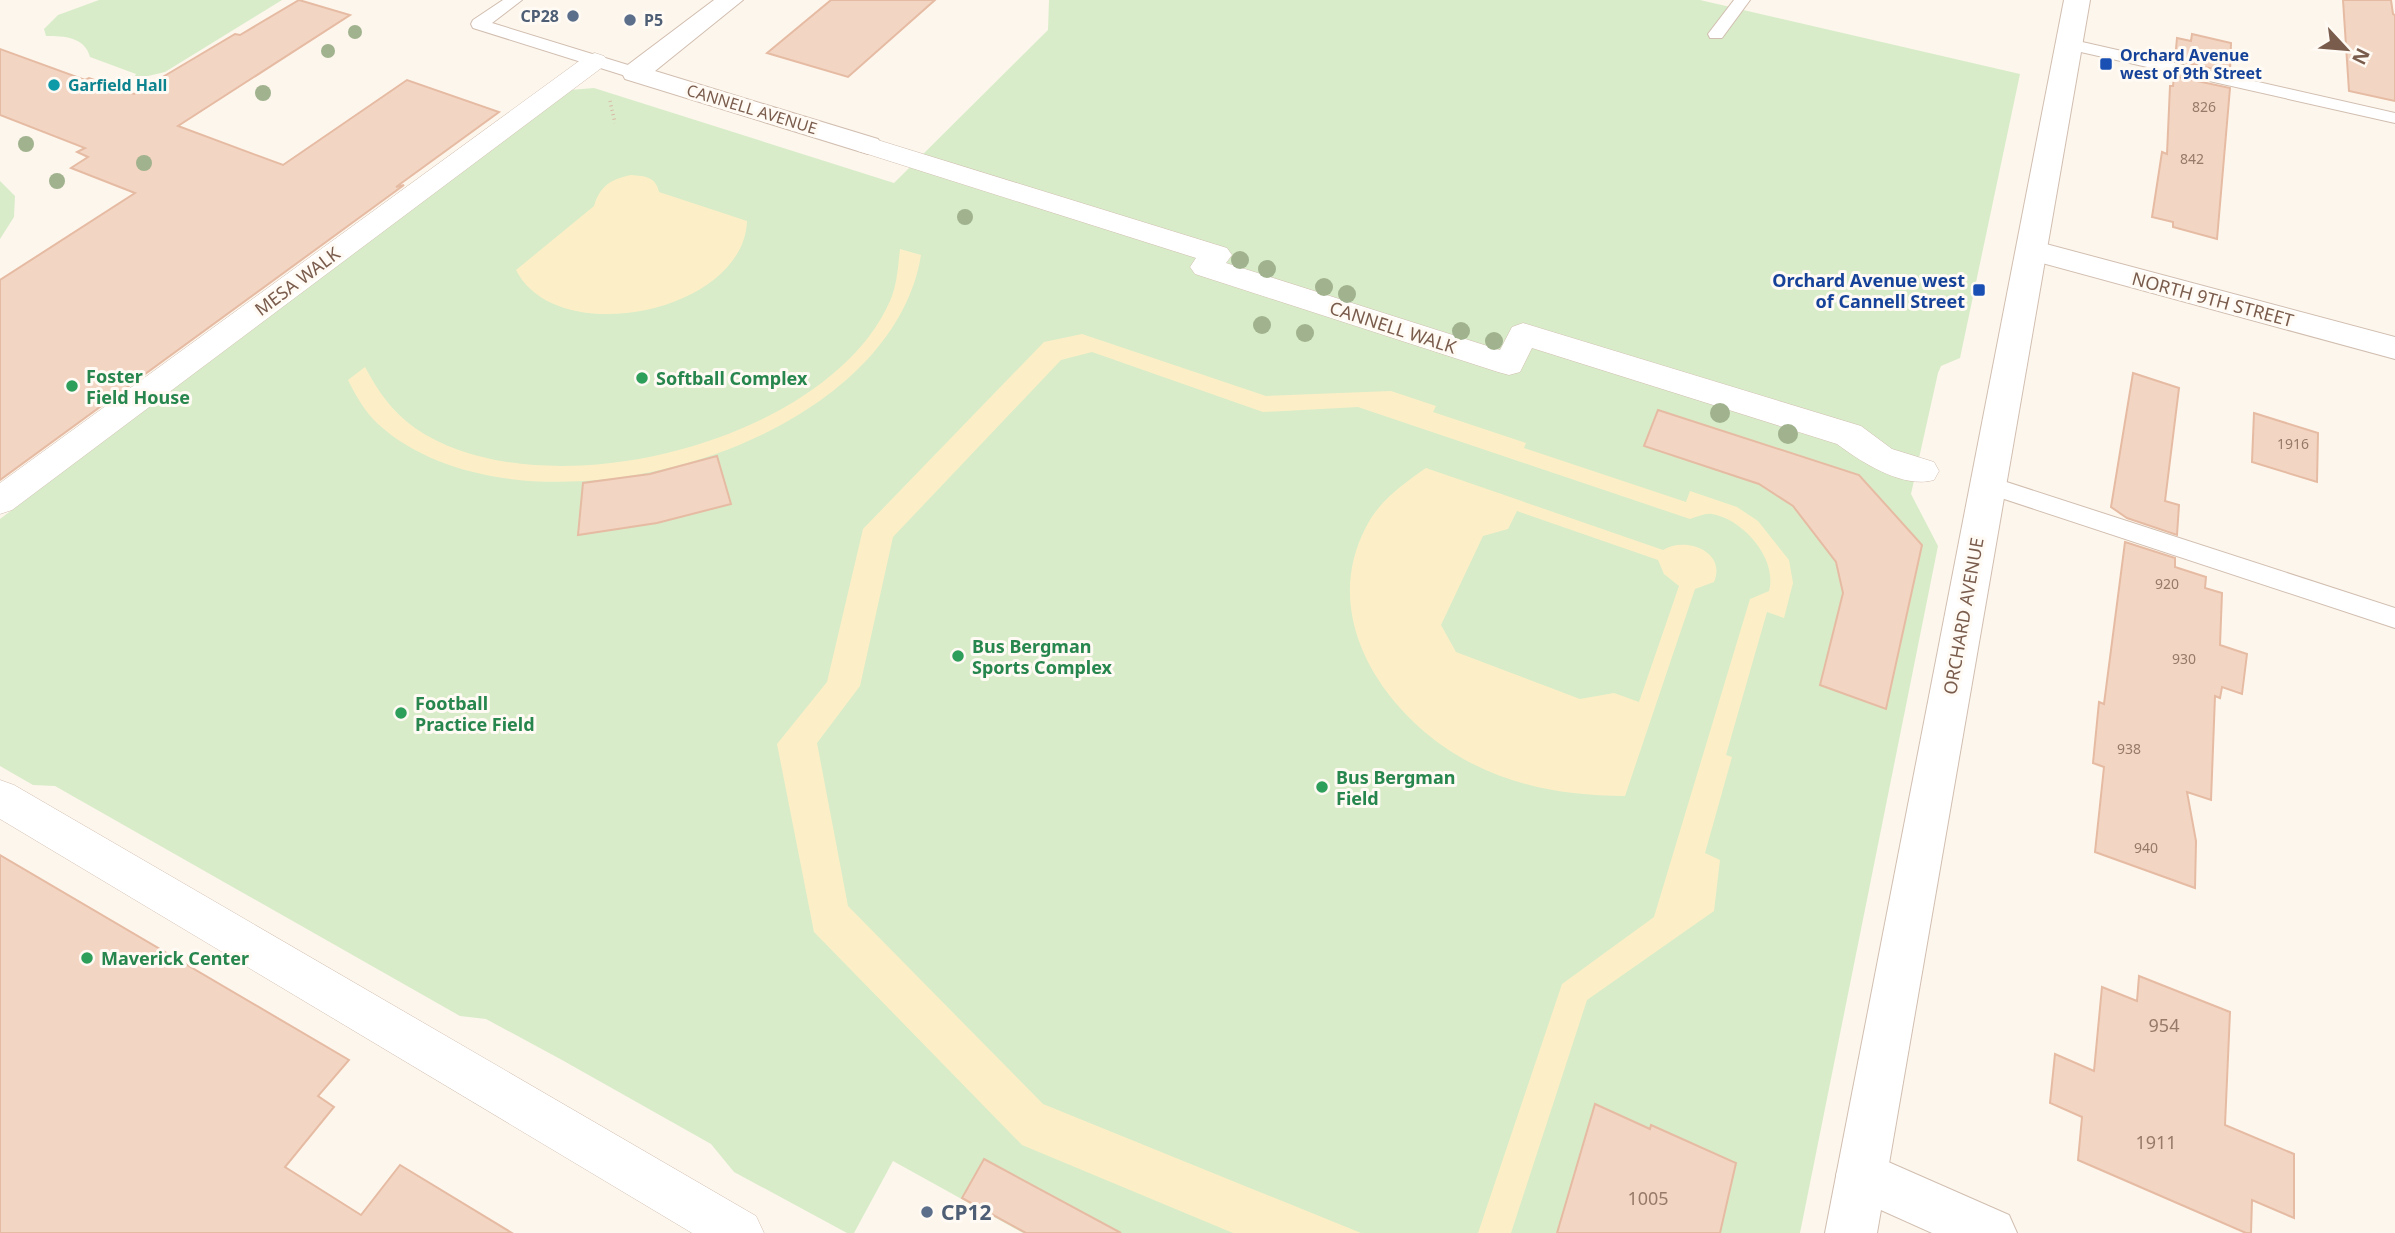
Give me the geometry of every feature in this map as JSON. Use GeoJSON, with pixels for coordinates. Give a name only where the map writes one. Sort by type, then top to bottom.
{"type":"FeatureCollection","features":[{"type":"Feature","properties":{"kind":"street"},"geometry":{"type":"LineString","coordinates":[[635,73],[730,0]]}},
{"type":"Feature","properties":{"kind":"street","name":"ORCHARD AVENUE"},"geometry":{"type":"LineString","coordinates":[[1851,1233],[2077,0]]}},
{"type":"Feature","properties":{"kind":"street","name":"MESA WALK"},"geometry":{"type":"LineString","coordinates":[[0,501],[595,61]]}},
{"type":"Feature","properties":{"kind":"street","name":"CANNELL AVENUE"},"geometry":{"type":"LineString","coordinates":[[635,73],[868,145]]}},
{"type":"Feature","properties":{"kind":"street","name":"CANNELL WALK"},"geometry":{"type":"LineString","coordinates":[[868,145],[1217,255],[1205,267],[1509,364],[1523,334],[1849,435],[1880,458],[1922,471]]}},
{"type":"Feature","properties":{"kind":"street","name":"NORTH 9TH STREET"},"geometry":{"type":"LineString","coordinates":[[2031,250],[2395,348]]}},
{"type":"Feature","properties":{"kind":"street"},"geometry":{"type":"LineString","coordinates":[[0,798],[739,1233]]}},
{"type":"Feature","properties":{"kind":"street"},"geometry":{"type":"LineString","coordinates":[[1861,1175],[1991,1233]]}},
{"type":"Feature","properties":{"kind":"lane"},"geometry":{"type":"LineString","coordinates":[[514,0],[479,24],[635,73]]}},
{"type":"Feature","properties":{"kind":"lane"},"geometry":{"type":"LineString","coordinates":[[1716,33],[1742,0]]}},
{"type":"Feature","properties":{"kind":"lane"},"geometry":{"type":"LineString","coordinates":[[2068,44],[2395,118]]}},
{"type":"Feature","properties":{"kind":"lane"},"geometry":{"type":"LineString","coordinates":[[1987,485],[2395,618]]}},
{"type":"Feature","properties":{"kind":"path"},"geometry":{"type":"LineString","coordinates":[[608,90],[615,123]]}},
{"type":"Feature","properties":{"kind":"green space"},"geometry":{"type":"Polygon","coordinates":[[[99,0],[282,0],[165,72],[135,76],[136,74],[90,57],[84,45],[73,39],[46,36],[44,29],[58,15],[99,0]]]}},
{"type":"Feature","properties":{"kind":"green space","name":"Bus Bergman Sports Complex"},"geometry":{"type":"Polygon","coordinates":[[[1049,0],[1700,0],[2020,74],[1960,358],[1941,366],[1938,373],[1911,494],[1938,546],[1800,1233],[1023,1233],[893,1161],[854,1233],[847,1233],[734,1172],[711,1144],[562,1060],[486,1019],[460,1016],[55,786],[33,785],[0,766],[0,519],[570,90],[594,88],[894,183],[1048,30],[1049,0]]]}},
{"type":"Feature","properties":{"kind":"green space"},"geometry":{"type":"Polygon","coordinates":[[[0,181],[15,196],[14,217],[0,239],[0,181]]]}},
{"type":"Feature","properties":{"kind":"sand"},"geometry":{"type":"Polygon","coordinates":[[[631,175],[653,180],[659,192],[747,221],[738,253],[715,278],[683,298],[646,310],[606,314],[569,309],[538,295],[516,270],[594,206],[607,185],[631,175]]]}},
{"type":"Feature","properties":{"kind":"sand"},"geometry":{"type":"Polygon","coordinates":[[[900,249],[921,255],[894,324],[843,383],[773,429],[691,462],[604,479],[518,480],[441,462],[378,424],[361,404],[348,380],[365,367],[386,400],[407,422],[469,453],[534,465],[604,464],[676,451],[745,427],[807,393],[857,351],[890,301],[896,282],[900,249]]]}},
{"type":"Feature","properties":{"kind":"sand"},"geometry":{"type":"Polygon","coordinates":[[[1082,334],[1266,396],[1391,391],[1436,406],[1433,412],[1526,443],[1524,448],[1686,502],[1690,491],[1737,507],[1758,521],[1789,560],[1793,583],[1784,618],[1767,612],[1726,755],[1732,757],[1705,853],[1720,860],[1714,911],[1587,1000],[1511,1233],[1478,1233],[1562,984],[1654,917],[1750,599],[1769,591],[1768,566],[1763,554],[1746,532],[1724,517],[1709,514],[1690,519],[1358,407],[1263,412],[1092,352],[1061,360],[893,537],[860,686],[817,743],[848,906],[1043,1104],[1361,1233],[1233,1233],[1022,1145],[814,932],[777,744],[827,682],[863,529],[1044,342],[1082,334]]]}},
{"type":"Feature","properties":{"kind":"sand"},"geometry":{"type":"Polygon","coordinates":[[[1426,468],[1663,550],[1682,545],[1702,549],[1715,562],[1714,582],[1695,589],[1625,796],[1546,789],[1508,779],[1471,763],[1441,744],[1413,721],[1388,694],[1369,664],[1356,631],[1350,597],[1353,562],[1371,518],[1392,494],[1426,468]],[[1517,511],[1508,529],[1483,536],[1441,625],[1456,652],[1580,699],[1614,693],[1639,702],[1679,586],[1664,574],[1658,560],[1517,511]]]}},
{"type":"Feature","properties":{"kind":"building","name":"Foster Field House"},"geometry":{"type":"Polygon","coordinates":[[[299,0],[350,15],[178,126],[283,165],[407,80],[499,112],[396,187],[404,185],[0,480],[0,280],[135,193],[71,168],[88,157],[77,152],[85,148],[0,115],[0,49],[85,80],[89,78],[134,94],[235,34],[240,35],[299,0]]]}},
{"type":"Feature","properties":{"kind":"building"},"geometry":{"type":"Polygon","coordinates":[[[831,0],[935,0],[848,77],[767,53],[831,0]]]}},
{"type":"Feature","properties":{"kind":"building"},"geometry":{"type":"Polygon","coordinates":[[[2343,0],[2391,0],[2395,15],[2395,101],[2349,91],[2343,0]]]}},
{"type":"Feature","properties":{"kind":"building"},"geometry":{"type":"Polygon","coordinates":[[[2192,34],[2231,43],[2230,73],[2175,60],[2177,38],[2191,41],[2192,34]]]}},
{"type":"Feature","properties":{"kind":"building"},"geometry":{"type":"Polygon","coordinates":[[[2174,76],[2230,88],[2217,239],[2173,227],[2173,222],[2152,217],[2162,152],[2167,154],[2170,86],[2173,86],[2174,76]]]}},
{"type":"Feature","properties":{"kind":"building"},"geometry":{"type":"Polygon","coordinates":[[[2133,373],[2179,388],[2165,501],[2179,505],[2177,535],[2127,518],[2111,507],[2133,373]]]}},
{"type":"Feature","properties":{"kind":"building"},"geometry":{"type":"Polygon","coordinates":[[[1658,410],[1859,475],[1922,545],[1886,709],[1820,685],[1843,593],[1836,562],[1793,506],[1759,484],[1644,446],[1658,410]]]}},
{"type":"Feature","properties":{"kind":"building"},"geometry":{"type":"Polygon","coordinates":[[[2254,413],[2318,433],[2317,482],[2252,462],[2254,413]]]}},
{"type":"Feature","properties":{"kind":"building"},"geometry":{"type":"Polygon","coordinates":[[[717,456],[731,504],[657,523],[578,535],[583,483],[650,474],[717,456]]]}},
{"type":"Feature","properties":{"kind":"building"},"geometry":{"type":"Polygon","coordinates":[[[2125,542],[2175,558],[2175,567],[2206,577],[2205,588],[2222,593],[2220,645],[2247,654],[2242,694],[2222,687],[2220,698],[2215,696],[2211,800],[2187,792],[2196,841],[2195,888],[2095,852],[2104,767],[2093,763],[2099,702],[2104,704],[2125,542]]]}},
{"type":"Feature","properties":{"kind":"building","name":"Maverick Center"},"geometry":{"type":"Polygon","coordinates":[[[0,855],[349,1060],[318,1096],[334,1107],[285,1167],[361,1215],[400,1165],[512,1233],[0,1233],[0,855]]]}},
{"type":"Feature","properties":{"kind":"building"},"geometry":{"type":"Polygon","coordinates":[[[2139,976],[2230,1012],[2225,1125],[2294,1154],[2294,1218],[2252,1200],[2251,1233],[2246,1233],[2078,1160],[2082,1117],[2050,1103],[2055,1054],[2094,1071],[2102,987],[2137,1001],[2139,976]]]}},
{"type":"Feature","properties":{"kind":"building"},"geometry":{"type":"Polygon","coordinates":[[[1595,1104],[1650,1129],[1651,1125],[1736,1163],[1720,1233],[1557,1233],[1595,1104]]]}},
{"type":"Feature","properties":{"kind":"building"},"geometry":{"type":"Polygon","coordinates":[[[984,1159],[1121,1233],[1026,1233],[962,1198],[984,1159]]]}},
{"type":"Feature","properties":{"kind":"place","name":"CP28"},"geometry":{"type":"Point","coordinates":[573,16]}},
{"type":"Feature","properties":{"kind":"place","name":"P5"},"geometry":{"type":"Point","coordinates":[630,20]}},
{"type":"Feature","properties":{"kind":"place","name":"Orchard Avenue west of 9th Street"},"geometry":{"type":"Point","coordinates":[2106,64]}},
{"type":"Feature","properties":{"kind":"place","name":"Garfield Hall"},"geometry":{"type":"Point","coordinates":[54,85]}},
{"type":"Feature","properties":{"kind":"place","name":"Orchard Avenue west of Cannell Street"},"geometry":{"type":"Point","coordinates":[1979,290]}},
{"type":"Feature","properties":{"kind":"place","name":"Softball Complex"},"geometry":{"type":"Point","coordinates":[642,378]}},
{"type":"Feature","properties":{"kind":"place","name":"Foster Field House"},"geometry":{"type":"Point","coordinates":[72,386]}},
{"type":"Feature","properties":{"kind":"place","name":"Bus Bergman Sports Complex"},"geometry":{"type":"Point","coordinates":[958,656]}},
{"type":"Feature","properties":{"kind":"place","name":"Football Practice Field"},"geometry":{"type":"Point","coordinates":[401,713]}},
{"type":"Feature","properties":{"kind":"place","name":"Bus Bergman Field"},"geometry":{"type":"Point","coordinates":[1322,787]}},
{"type":"Feature","properties":{"kind":"place","name":"Maverick Center"},"geometry":{"type":"Point","coordinates":[87,958]}},
{"type":"Feature","properties":{"kind":"place","name":"CP12"},"geometry":{"type":"Point","coordinates":[927,1212]}}]}
